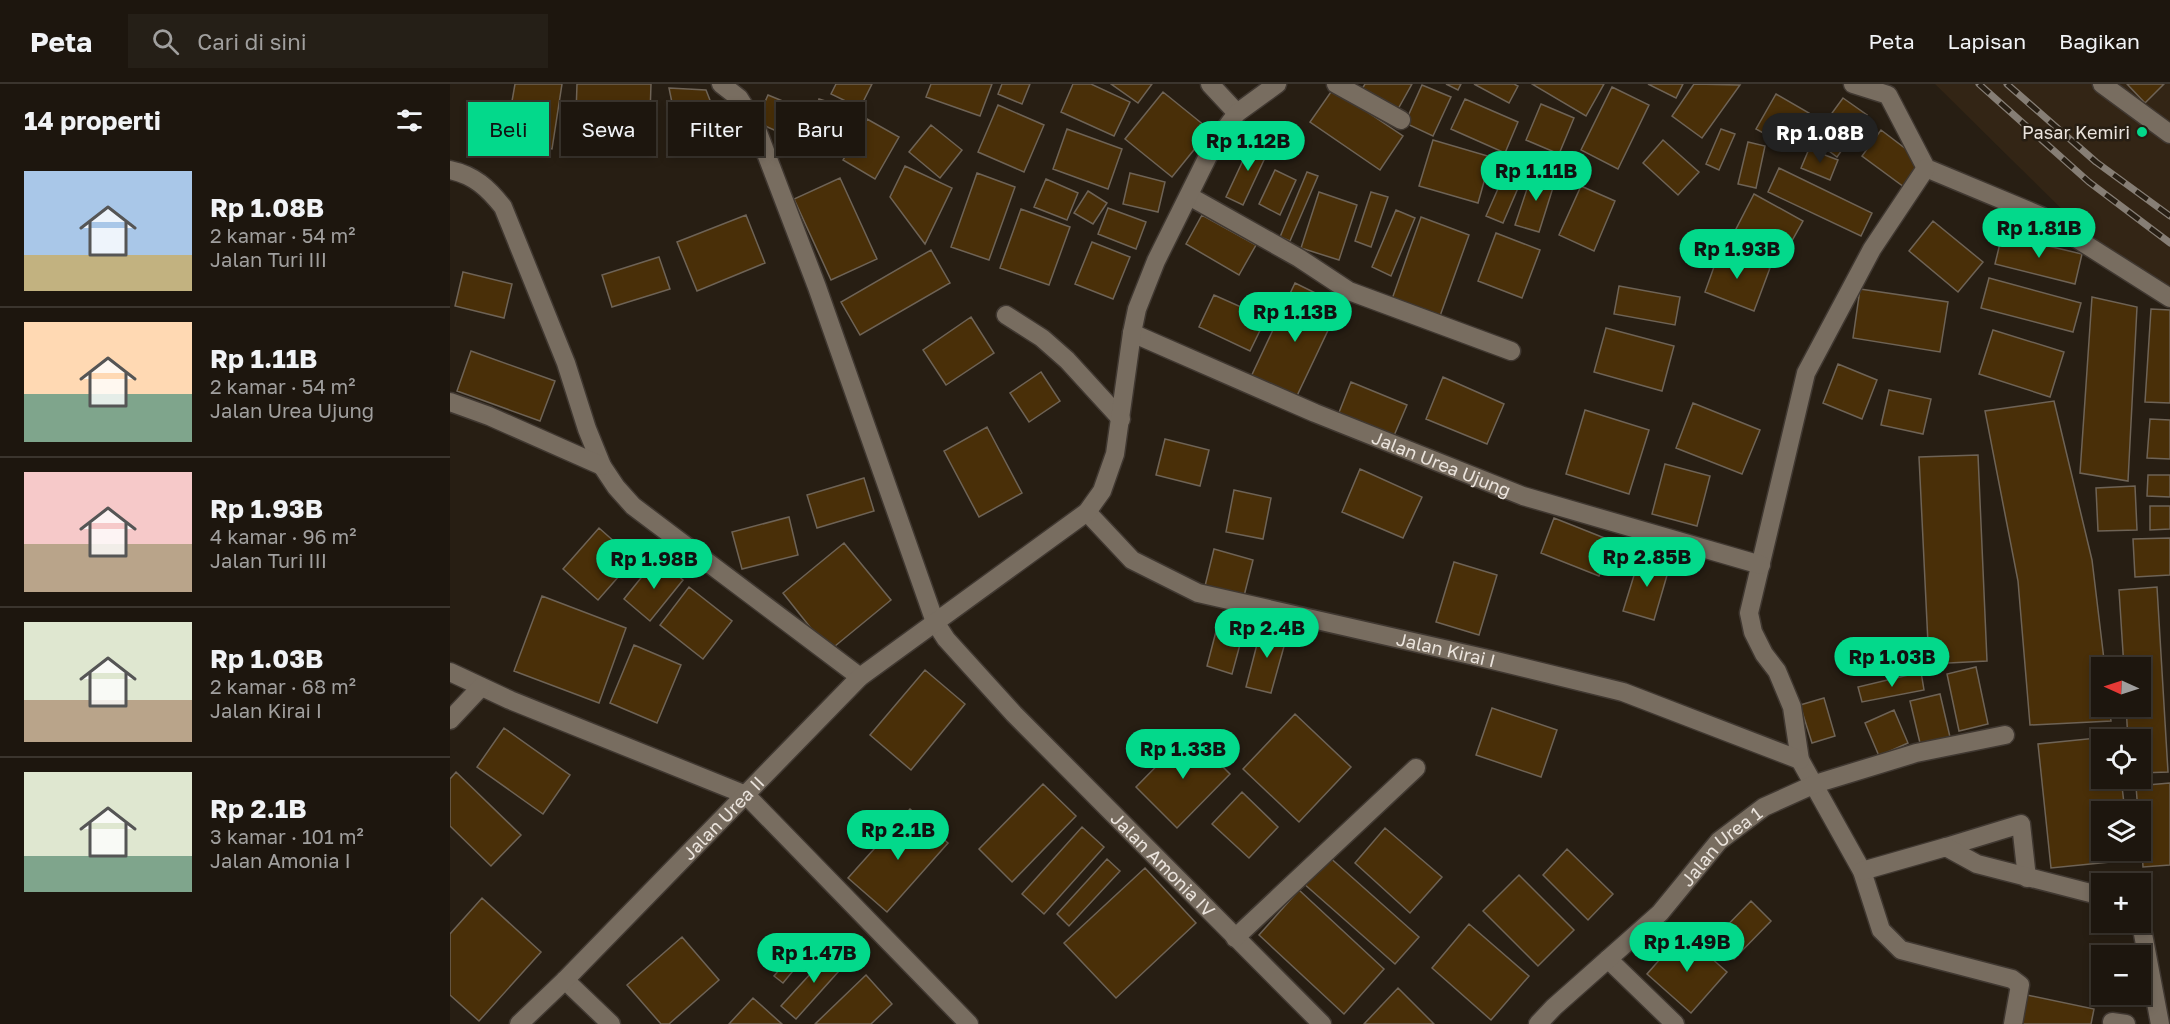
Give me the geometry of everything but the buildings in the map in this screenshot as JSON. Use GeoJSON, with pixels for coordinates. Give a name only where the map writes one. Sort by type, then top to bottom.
{"type":"FeatureCollection","features":[{"type":"Feature","properties":{"kind":"street","name":"Jalan Amonia IV"},"geometry":{"type":"LineString","coordinates":[[721,84],[739,98],[754,122],[821,298],[935,622],[946,639],[1014,714],[1322,1024]]}},
{"type":"Feature","properties":{"kind":"street"},"geometry":{"type":"LineString","coordinates":[[1210,84],[1237,113]]}},
{"type":"Feature","properties":{"kind":"street"},"geometry":{"type":"LineString","coordinates":[[935,622],[1087,512],[1102,491],[1115,454],[1137,309],[1156,261],[1214,144],[1237,113],[1277,84]]}},
{"type":"Feature","properties":{"kind":"street"},"geometry":{"type":"LineString","coordinates":[[1336,84],[1401,120]]}},
{"type":"Feature","properties":{"kind":"street"},"geometry":{"type":"LineString","coordinates":[[1853,84],[1888,95],[1926,168],[2041,216],[2170,298]]}},
{"type":"Feature","properties":{"kind":"street"},"geometry":{"type":"LineString","coordinates":[[2102,84],[2170,134]]}},
{"type":"Feature","properties":{"kind":"street"},"geometry":{"type":"LineString","coordinates":[[1926,168],[1872,249],[1806,374],[1749,613],[1753,632],[1764,654],[1777,671],[1792,707],[1800,760],[1862,871],[1881,930],[1901,950],[2012,979],[2020,985],[2013,1024]]}},
{"type":"Feature","properties":{"kind":"street"},"geometry":{"type":"LineString","coordinates":[[450,170],[476,179],[489,190],[502,207],[566,363],[587,429],[602,466],[616,487],[633,506],[860,676]]}},
{"type":"Feature","properties":{"kind":"street"},"geometry":{"type":"LineString","coordinates":[[1189,196],[1299,258],[1349,291],[1511,351]]}},
{"type":"Feature","properties":{"kind":"street"},"geometry":{"type":"LineString","coordinates":[[1006,315],[1042,338],[1067,360],[1121,419]]}},
{"type":"Feature","properties":{"kind":"street","name":"Jalan Urea Ujung"},"geometry":{"type":"LineString","coordinates":[[1132,333],[1315,413],[1522,496],[1761,565]]}},
{"type":"Feature","properties":{"kind":"street"},"geometry":{"type":"LineString","coordinates":[[450,402],[489,416],[602,466]]}},
{"type":"Feature","properties":{"kind":"street","name":"Jalan Kirai I"},"geometry":{"type":"LineString","coordinates":[[1087,512],[1132,560],[1198,593],[1623,692],[1800,760]]}},
{"type":"Feature","properties":{"kind":"street","name":"Jalan Urea II"},"geometry":{"type":"LineString","coordinates":[[519,1024],[565,980],[860,676],[935,622]]}},
{"type":"Feature","properties":{"kind":"street"},"geometry":{"type":"LineString","coordinates":[[450,672],[481,687],[746,795],[969,1024]]}},
{"type":"Feature","properties":{"kind":"street"},"geometry":{"type":"LineString","coordinates":[[450,720],[481,687]]}},
{"type":"Feature","properties":{"kind":"street","name":"Jalan Urea 1"},"geometry":{"type":"LineString","coordinates":[[1538,1024],[1554,1006],[1659,913],[1719,841],[1764,807],[1815,784],[1916,753],[2005,735]]}},
{"type":"Feature","properties":{"kind":"street"},"geometry":{"type":"LineString","coordinates":[[1235,938],[1416,768]]}},
{"type":"Feature","properties":{"kind":"street"},"geometry":{"type":"LineString","coordinates":[[1862,871],[2021,824],[2027,878]]}},
{"type":"Feature","properties":{"kind":"street"},"geometry":{"type":"LineString","coordinates":[[1946,847],[1977,864],[2091,893]]}},
{"type":"Feature","properties":{"kind":"street"},"geometry":{"type":"LineString","coordinates":[[2143,933],[2160,1024]]}},
{"type":"Feature","properties":{"kind":"street"},"geometry":{"type":"LineString","coordinates":[[1608,958],[1675,1024]]}},
{"type":"Feature","properties":{"kind":"street"},"geometry":{"type":"LineString","coordinates":[[565,980],[611,1024]]}},
{"type":"Feature","properties":{"kind":"shaded area"},"geometry":{"type":"Polygon","coordinates":[[[1935,84],[2170,84],[2170,292],[2088,235],[1935,84]]]}},
{"type":"Feature","properties":{"kind":"railway"},"geometry":{"type":"LineString","coordinates":[[1979,84],[2089,182],[2170,243]]}},
{"type":"Feature","properties":{"kind":"railway"},"geometry":{"type":"LineString","coordinates":[[2007,84],[2096,162],[2170,216]]}},
{"type":"Feature","properties":{"kind":"place","name":"Pasar Kemiri"},"geometry":{"type":"Point","coordinates":[2142,132]}}]}
